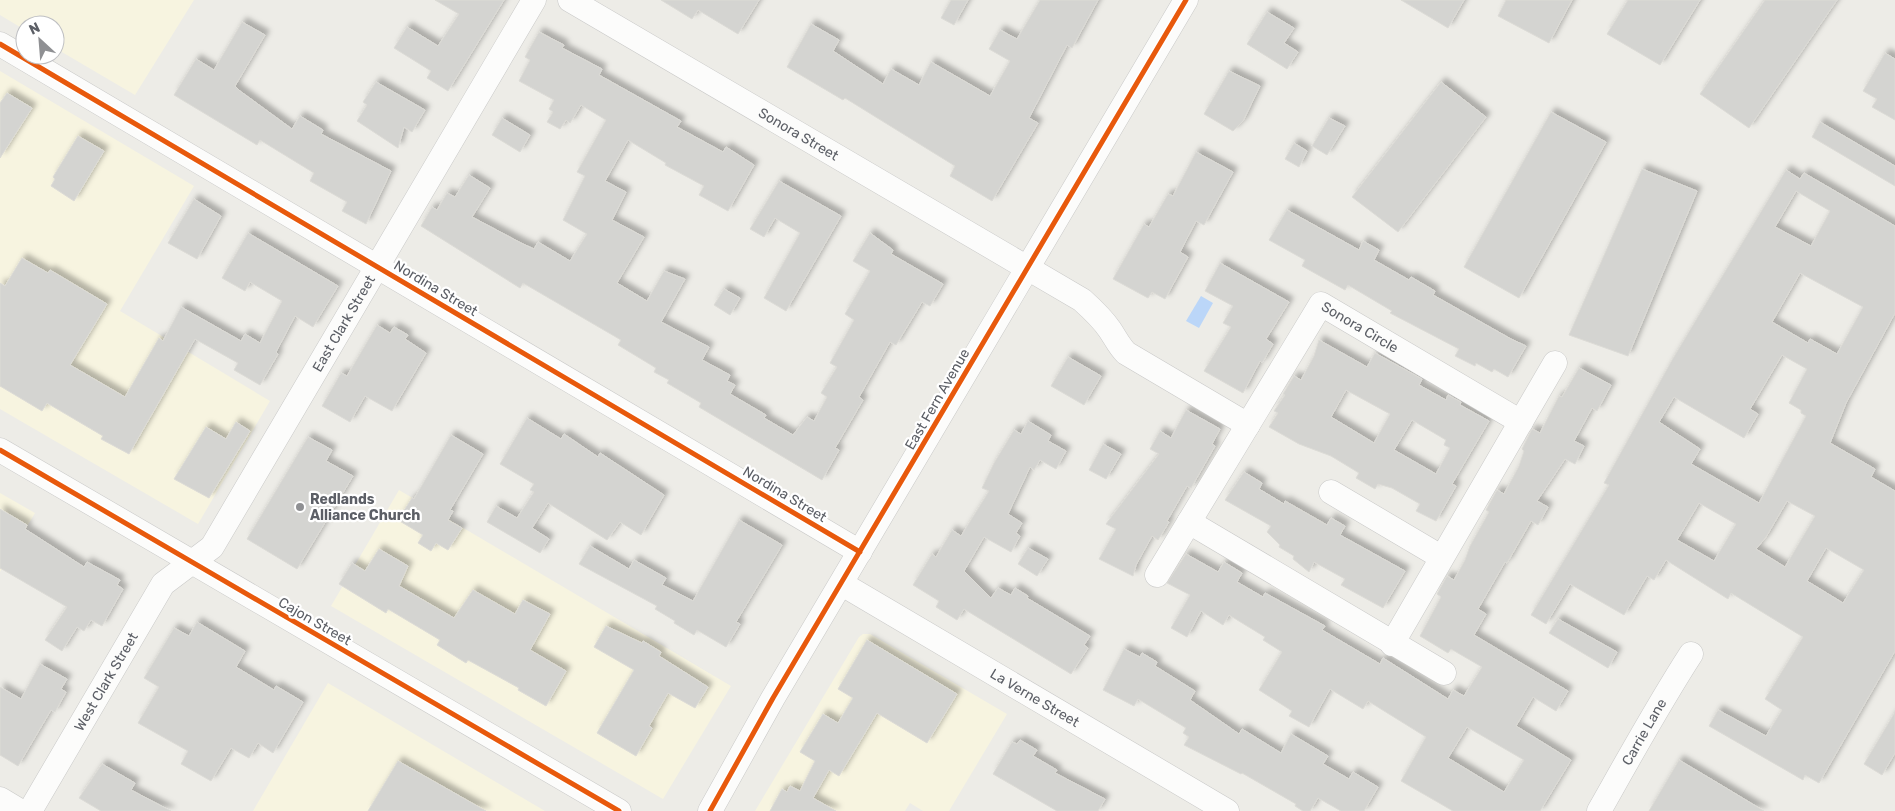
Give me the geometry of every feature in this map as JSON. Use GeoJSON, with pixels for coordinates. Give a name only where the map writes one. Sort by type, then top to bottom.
{"type":"FeatureCollection","features":[{"type":"Feature","properties":{"kind":"street","name":"East Clark Street"},"geometry":{"type":"LineString","coordinates":[[192,562],[212,547],[534,0]]}},
{"type":"Feature","properties":{"kind":"street","name":"Sonora Street"},"geometry":{"type":"LineString","coordinates":[[570,0],[1027,269]]}},
{"type":"Feature","properties":{"kind":"street","name":"East Fern Avenue"},"geometry":{"type":"LineString","coordinates":[[710,811],[773,698],[1186,0]]}},
{"type":"Feature","properties":{"kind":"street","name":"Nordina Street"},"geometry":{"type":"LineString","coordinates":[[0,44],[860,552]]}},
{"type":"Feature","properties":{"kind":"street"},"geometry":{"type":"LineString","coordinates":[[1027,269],[1082,300],[1094,310],[1111,331],[1117,344],[1126,353],[1248,425]]}},
{"type":"Feature","properties":{"kind":"street","name":"Sonora Circle"},"geometry":{"type":"LineString","coordinates":[[1157,576],[1321,304],[1521,422]]}},
{"type":"Feature","properties":{"kind":"street"},"geometry":{"type":"LineString","coordinates":[[1392,644],[1555,363]]}},
{"type":"Feature","properties":{"kind":"street","name":"Cajon Street"},"geometry":{"type":"LineString","coordinates":[[0,450],[619,811]]}},
{"type":"Feature","properties":{"kind":"street"},"geometry":{"type":"LineString","coordinates":[[1331,492],[1441,557]]}},
{"type":"Feature","properties":{"kind":"street"},"geometry":{"type":"LineString","coordinates":[[1189,522],[1444,674]]}},
{"type":"Feature","properties":{"kind":"street","name":"West Clark Street"},"geometry":{"type":"LineString","coordinates":[[30,811],[163,584],[192,562]]}},
{"type":"Feature","properties":{"kind":"street","name":"La Verne Street"},"geometry":{"type":"LineString","coordinates":[[842,584],[1227,811]]}},
{"type":"Feature","properties":{"kind":"street","name":"Carrie Lane"},"geometry":{"type":"LineString","coordinates":[[1599,811],[1630,760],[1656,709],[1691,654]]}},
{"type":"Feature","properties":{"kind":"street"},"geometry":{"type":"LineString","coordinates":[[0,799],[20,811]]}},
{"type":"Feature","properties":{"kind":"shaded area"},"geometry":{"type":"Polygon","coordinates":[[[0,0],[194,0],[135,95],[65,54],[65,15],[15,15],[15,24],[0,15],[0,0]]]}},
{"type":"Feature","properties":{"kind":"shaded area"},"geometry":{"type":"Polygon","coordinates":[[[0,71],[194,186],[120,311],[270,401],[198,524],[0,409],[0,71]]]}},
{"type":"Feature","properties":{"kind":"shaded area"},"geometry":{"type":"Polygon","coordinates":[[[399,490],[731,686],[663,799],[331,606],[399,490]]]}},
{"type":"Feature","properties":{"kind":"shaded area"},"geometry":{"type":"Polygon","coordinates":[[[0,493],[35,513],[0,572],[0,493]]]}},
{"type":"Feature","properties":{"kind":"shaded area"},"geometry":{"type":"Polygon","coordinates":[[[863,634],[870,634],[1007,714],[949,811],[923,811],[910,803],[905,811],[755,811],[859,637],[863,634]]]}},
{"type":"Feature","properties":{"kind":"shaded area"},"geometry":{"type":"Polygon","coordinates":[[[328,683],[545,811],[253,811],[328,683]]]}},
{"type":"Feature","properties":{"kind":"water"},"geometry":{"type":"Polygon","coordinates":[[[1201,296],[1213,303],[1199,328],[1186,321],[1201,296]]]}},
{"type":"Feature","properties":{"kind":"building"},"geometry":{"type":"Polygon","coordinates":[[[435,0],[504,0],[448,91],[427,78],[431,71],[394,48],[407,27],[438,46],[459,14],[435,0]]]}},
{"type":"Feature","properties":{"kind":"building"},"geometry":{"type":"Polygon","coordinates":[[[661,0],[759,0],[738,34],[698,10],[692,19],[661,0]]]}},
{"type":"Feature","properties":{"kind":"building"},"geometry":{"type":"Polygon","coordinates":[[[951,0],[968,0],[954,25],[941,18],[951,0]]]}},
{"type":"Feature","properties":{"kind":"building"},"geometry":{"type":"Polygon","coordinates":[[[1040,0],[1098,0],[1072,48],[1067,45],[1029,118],[1038,123],[992,201],[950,176],[955,166],[845,98],[843,100],[787,67],[811,24],[839,40],[833,51],[883,84],[891,69],[919,85],[931,62],[990,96],[1010,61],[989,49],[1000,30],[1017,39],[1040,0]]]}},
{"type":"Feature","properties":{"kind":"building"},"geometry":{"type":"Polygon","coordinates":[[[1401,0],[1464,0],[1448,28],[1401,0]]]}},
{"type":"Feature","properties":{"kind":"building"},"geometry":{"type":"Polygon","coordinates":[[[1506,0],[1572,0],[1549,43],[1498,16],[1506,0]]]}},
{"type":"Feature","properties":{"kind":"building"},"geometry":{"type":"Polygon","coordinates":[[[1628,0],[1700,0],[1660,65],[1607,34],[1628,0]]]}},
{"type":"Feature","properties":{"kind":"building"},"geometry":{"type":"Polygon","coordinates":[[[1765,0],[1837,0],[1749,128],[1700,94],[1765,0]]]}},
{"type":"Feature","properties":{"kind":"building"},"geometry":{"type":"Polygon","coordinates":[[[1267,12],[1294,28],[1284,43],[1298,52],[1287,69],[1247,44],[1267,12]]]}},
{"type":"Feature","properties":{"kind":"building"},"geometry":{"type":"Polygon","coordinates":[[[242,22],[265,35],[235,86],[240,91],[292,129],[300,116],[323,130],[321,134],[391,171],[366,224],[342,211],[347,202],[310,181],[314,173],[260,140],[257,145],[174,95],[196,59],[214,70],[242,22]]]}},
{"type":"Feature","properties":{"kind":"building"},"geometry":{"type":"Polygon","coordinates":[[[539,32],[564,45],[562,48],[602,69],[599,75],[681,121],[677,127],[723,152],[726,147],[754,165],[728,211],[699,195],[704,186],[665,165],[666,163],[628,140],[605,181],[626,192],[612,220],[644,237],[617,283],[647,301],[664,271],[685,279],[661,322],[709,347],[702,360],[730,375],[727,381],[735,385],[730,394],[766,415],[764,418],[793,435],[807,417],[814,421],[827,397],[821,393],[837,367],[830,363],[854,320],[845,314],[870,271],[853,261],[870,233],[893,250],[891,254],[943,284],[930,306],[922,302],[896,345],[890,342],[859,397],[863,400],[835,448],[839,450],[822,480],[699,407],[701,403],[667,383],[669,380],[654,372],[656,368],[618,345],[621,340],[523,283],[520,288],[421,226],[432,207],[437,210],[447,193],[455,197],[469,175],[490,188],[472,217],[521,243],[534,249],[538,242],[570,261],[587,234],[563,220],[585,176],[577,172],[606,120],[581,105],[570,123],[566,120],[560,129],[547,122],[553,112],[549,109],[554,100],[519,81],[530,60],[525,57],[539,32]]]}},
{"type":"Feature","properties":{"kind":"building"},"geometry":{"type":"Polygon","coordinates":[[[1885,53],[1895,59],[1895,120],[1872,107],[1877,99],[1863,91],[1885,53]]]}},
{"type":"Feature","properties":{"kind":"building"},"geometry":{"type":"Polygon","coordinates":[[[1229,71],[1260,86],[1243,121],[1233,131],[1204,114],[1229,71]]]}},
{"type":"Feature","properties":{"kind":"building"},"geometry":{"type":"Polygon","coordinates":[[[376,82],[425,110],[412,132],[404,127],[398,148],[357,121],[367,105],[363,102],[376,82]]]}},
{"type":"Feature","properties":{"kind":"building"},"geometry":{"type":"Polygon","coordinates":[[[1441,82],[1486,117],[1398,232],[1352,197],[1441,82]]]}},
{"type":"Feature","properties":{"kind":"building"},"geometry":{"type":"Polygon","coordinates":[[[7,93],[32,108],[0,158],[0,103],[7,93]]]}},
{"type":"Feature","properties":{"kind":"building"},"geometry":{"type":"Polygon","coordinates":[[[1551,112],[1606,142],[1519,298],[1464,267],[1551,112]]]}},
{"type":"Feature","properties":{"kind":"building"},"geometry":{"type":"Polygon","coordinates":[[[502,118],[530,135],[520,152],[492,135],[502,118]]]}},
{"type":"Feature","properties":{"kind":"building"},"geometry":{"type":"Polygon","coordinates":[[[1329,118],[1345,126],[1327,155],[1312,146],[1329,118]]]}},
{"type":"Feature","properties":{"kind":"building"},"geometry":{"type":"Polygon","coordinates":[[[1820,122],[1895,166],[1895,186],[1812,137],[1820,122]]]}},
{"type":"Feature","properties":{"kind":"building"},"geometry":{"type":"Polygon","coordinates":[[[78,136],[104,151],[74,201],[51,186],[55,179],[53,177],[78,136]]]}},
{"type":"Feature","properties":{"kind":"building"},"geometry":{"type":"Polygon","coordinates":[[[1294,143],[1307,151],[1299,167],[1285,159],[1294,143]]]}},
{"type":"Feature","properties":{"kind":"building"},"geometry":{"type":"Polygon","coordinates":[[[1196,152],[1233,172],[1204,225],[1196,221],[1180,252],[1188,257],[1165,299],[1152,292],[1148,298],[1113,279],[1144,224],[1149,227],[1168,194],[1173,196],[1196,152]]]}},
{"type":"Feature","properties":{"kind":"building"},"geometry":{"type":"Polygon","coordinates":[[[1642,169],[1697,191],[1628,356],[1569,335],[1642,169]]]}},
{"type":"Feature","properties":{"kind":"building"},"geometry":{"type":"Polygon","coordinates":[[[1786,170],[1800,179],[1804,173],[1895,226],[1895,313],[1846,403],[1830,443],[1875,469],[1871,477],[1895,491],[1895,651],[1819,783],[1805,775],[1803,780],[1709,726],[1718,710],[1766,736],[1782,710],[1765,699],[1803,637],[1731,593],[1728,599],[1666,560],[1654,580],[1647,576],[1624,615],[1570,584],[1546,624],[1531,615],[1609,485],[1604,483],[1672,360],[1786,170]],[[1796,191],[1775,227],[1811,246],[1830,211],[1796,191]],[[1800,273],[1772,322],[1808,343],[1810,339],[1837,354],[1863,307],[1800,273]],[[1782,355],[1750,409],[1758,414],[1744,438],[1674,397],[1659,422],[1700,449],[1691,464],[1759,503],[1806,416],[1801,413],[1801,410],[1789,403],[1807,369],[1782,355]],[[1787,501],[1766,537],[1756,549],[1785,567],[1815,516],[1787,501]],[[1699,503],[1677,540],[1714,561],[1736,524],[1699,503]],[[1826,548],[1807,581],[1843,603],[1864,570],[1826,548]]]}},
{"type":"Feature","properties":{"kind":"building"},"geometry":{"type":"Polygon","coordinates":[[[779,181],[841,216],[786,311],[764,298],[800,233],[775,218],[764,237],[750,229],[779,181]]]}},
{"type":"Feature","properties":{"kind":"building"},"geometry":{"type":"Polygon","coordinates":[[[194,199],[221,216],[197,259],[168,243],[194,199]]]}},
{"type":"Feature","properties":{"kind":"building"},"geometry":{"type":"Polygon","coordinates":[[[1287,210],[1359,250],[1363,241],[1379,250],[1374,260],[1409,280],[1411,277],[1435,291],[1433,295],[1526,346],[1508,377],[1494,369],[1492,372],[1476,363],[1475,366],[1455,356],[1459,349],[1390,313],[1392,311],[1348,285],[1345,290],[1302,266],[1305,260],[1269,240],[1287,210]]]}},
{"type":"Feature","properties":{"kind":"building"},"geometry":{"type":"Polygon","coordinates":[[[248,233],[338,286],[313,327],[295,316],[276,352],[278,354],[260,385],[234,370],[238,363],[195,339],[129,454],[101,439],[103,436],[47,403],[42,411],[0,386],[0,283],[5,286],[22,258],[48,273],[50,270],[107,304],[70,365],[125,397],[159,338],[163,341],[181,307],[241,341],[245,334],[260,343],[282,301],[250,282],[245,291],[222,278],[248,233]]]}},
{"type":"Feature","properties":{"kind":"building"},"geometry":{"type":"Polygon","coordinates":[[[1220,263],[1289,302],[1266,339],[1273,344],[1262,363],[1260,361],[1243,393],[1204,371],[1231,327],[1223,323],[1233,306],[1205,291],[1220,263]]]}},
{"type":"Feature","properties":{"kind":"building"},"geometry":{"type":"Polygon","coordinates":[[[724,289],[740,298],[730,315],[714,305],[724,289]]]}},
{"type":"Feature","properties":{"kind":"building"},"geometry":{"type":"Polygon","coordinates":[[[377,325],[390,333],[394,327],[408,335],[405,339],[426,353],[392,411],[365,396],[350,422],[322,406],[341,373],[347,376],[377,325]]]}},
{"type":"Feature","properties":{"kind":"building"},"geometry":{"type":"Polygon","coordinates":[[[1319,340],[1367,367],[1375,353],[1422,379],[1419,385],[1446,400],[1448,395],[1461,402],[1460,405],[1489,421],[1452,484],[1456,486],[1436,521],[1416,511],[1420,504],[1392,488],[1378,484],[1375,489],[1356,478],[1359,473],[1331,456],[1299,444],[1269,427],[1278,413],[1274,411],[1285,395],[1283,394],[1294,376],[1301,380],[1314,356],[1319,340]],[[1346,390],[1331,417],[1374,443],[1390,414],[1346,390]],[[1412,420],[1394,450],[1436,474],[1450,448],[1444,445],[1446,440],[1412,420]]]}},
{"type":"Feature","properties":{"kind":"building"},"geometry":{"type":"Polygon","coordinates":[[[1068,357],[1101,376],[1084,405],[1051,386],[1068,357]]]}},
{"type":"Feature","properties":{"kind":"building"},"geometry":{"type":"Polygon","coordinates":[[[1579,368],[1611,385],[1597,411],[1592,408],[1574,441],[1584,446],[1575,464],[1565,459],[1537,501],[1548,507],[1538,525],[1531,521],[1507,563],[1505,562],[1478,609],[1486,614],[1474,635],[1568,691],[1556,711],[1533,697],[1516,726],[1571,760],[1540,811],[1453,811],[1401,781],[1426,737],[1368,701],[1363,709],[1330,689],[1309,727],[1289,716],[1292,711],[1259,690],[1282,652],[1263,640],[1265,637],[1229,615],[1223,625],[1201,611],[1187,637],[1171,628],[1190,595],[1167,583],[1186,554],[1218,572],[1224,562],[1242,573],[1237,582],[1263,597],[1265,593],[1325,626],[1322,630],[1380,664],[1383,658],[1448,699],[1453,690],[1464,696],[1482,667],[1451,649],[1448,653],[1420,636],[1441,597],[1437,594],[1447,576],[1454,580],[1489,512],[1486,510],[1497,490],[1504,494],[1519,466],[1524,451],[1522,449],[1532,429],[1540,433],[1559,396],[1562,397],[1579,368]],[[1467,727],[1448,758],[1504,792],[1524,760],[1467,727]]]}},
{"type":"Feature","properties":{"kind":"building"},"geometry":{"type":"Polygon","coordinates":[[[1186,410],[1220,429],[1212,444],[1215,446],[1191,488],[1187,486],[1158,540],[1152,536],[1136,565],[1133,576],[1099,559],[1116,529],[1106,524],[1159,454],[1150,449],[1160,431],[1171,438],[1186,410]]]}},
{"type":"Feature","properties":{"kind":"building"},"geometry":{"type":"Polygon","coordinates":[[[527,418],[561,439],[564,434],[598,457],[600,453],[664,495],[641,535],[620,522],[607,540],[548,503],[532,528],[549,539],[540,553],[487,522],[496,506],[517,518],[534,492],[530,490],[534,484],[500,464],[527,418]]]}},
{"type":"Feature","properties":{"kind":"building"},"geometry":{"type":"Polygon","coordinates":[[[1028,421],[1051,435],[1048,441],[1066,451],[1056,469],[1040,460],[1034,470],[1030,467],[1008,514],[1022,523],[1016,533],[1020,536],[1011,552],[984,537],[964,571],[991,598],[998,588],[1011,595],[1015,588],[1028,596],[1027,598],[1090,636],[1084,645],[1088,648],[1071,674],[964,609],[957,620],[936,607],[939,601],[913,585],[932,554],[936,557],[952,530],[961,536],[989,491],[982,488],[994,463],[1014,430],[1021,434],[1028,421]]]}},
{"type":"Feature","properties":{"kind":"building"},"geometry":{"type":"Polygon","coordinates":[[[236,422],[250,431],[209,498],[174,479],[206,427],[226,439],[236,422]]]}},
{"type":"Feature","properties":{"kind":"building"},"geometry":{"type":"Polygon","coordinates":[[[451,435],[483,454],[450,510],[453,511],[448,520],[462,528],[448,550],[436,543],[431,551],[418,543],[423,535],[398,520],[412,498],[414,499],[451,435]]]}},
{"type":"Feature","properties":{"kind":"building","name":"Redlands Alliance Church"},"geometry":{"type":"Polygon","coordinates":[[[308,437],[332,450],[326,461],[353,476],[297,569],[247,539],[308,437]]]}},
{"type":"Feature","properties":{"kind":"building"},"geometry":{"type":"Polygon","coordinates":[[[1103,444],[1121,454],[1106,479],[1089,470],[1103,444]]]}},
{"type":"Feature","properties":{"kind":"building"},"geometry":{"type":"Polygon","coordinates":[[[1244,472],[1262,483],[1259,489],[1284,504],[1285,501],[1327,525],[1331,518],[1345,526],[1340,535],[1405,571],[1383,608],[1341,585],[1345,579],[1314,562],[1309,572],[1293,559],[1294,556],[1279,547],[1280,545],[1267,532],[1271,526],[1225,500],[1244,472]]]}},
{"type":"Feature","properties":{"kind":"building"},"geometry":{"type":"Polygon","coordinates":[[[0,509],[27,525],[25,529],[84,567],[87,562],[120,580],[117,585],[123,589],[102,626],[91,620],[84,631],[77,627],[62,651],[45,640],[67,607],[0,568],[0,509]]]}},
{"type":"Feature","properties":{"kind":"building"},"geometry":{"type":"Polygon","coordinates":[[[739,520],[782,545],[736,622],[740,624],[726,647],[697,630],[694,635],[655,609],[657,606],[579,564],[590,546],[629,569],[634,560],[666,578],[662,585],[693,601],[739,520]]]}},
{"type":"Feature","properties":{"kind":"building"},"geometry":{"type":"Polygon","coordinates":[[[1028,548],[1048,559],[1037,576],[1018,564],[1028,548]]]}},
{"type":"Feature","properties":{"kind":"building"},"geometry":{"type":"Polygon","coordinates":[[[379,549],[408,566],[399,586],[454,618],[473,590],[515,614],[523,600],[550,614],[530,650],[566,671],[546,706],[518,690],[519,688],[468,660],[466,663],[437,645],[440,640],[388,609],[386,613],[339,584],[352,563],[365,571],[379,549]]]}},
{"type":"Feature","properties":{"kind":"building"},"geometry":{"type":"Polygon","coordinates":[[[1558,619],[1617,652],[1608,668],[1549,633],[1558,619]]]}},
{"type":"Feature","properties":{"kind":"building"},"geometry":{"type":"Polygon","coordinates":[[[197,622],[245,651],[236,667],[274,690],[276,686],[303,702],[273,753],[258,743],[249,758],[231,748],[211,781],[181,764],[188,751],[138,723],[159,687],[144,678],[174,628],[189,636],[197,622]]]}},
{"type":"Feature","properties":{"kind":"building"},"geometry":{"type":"Polygon","coordinates":[[[606,626],[642,643],[643,641],[661,652],[659,656],[708,687],[695,708],[668,693],[649,726],[652,728],[636,756],[597,733],[634,670],[594,647],[606,626]]]}},
{"type":"Feature","properties":{"kind":"building"},"geometry":{"type":"Polygon","coordinates":[[[867,640],[957,694],[927,743],[877,713],[839,776],[829,770],[813,798],[836,811],[770,811],[782,789],[787,792],[790,786],[800,791],[815,761],[800,752],[823,714],[838,723],[853,698],[838,689],[867,640]]]}},
{"type":"Feature","properties":{"kind":"building"},"geometry":{"type":"Polygon","coordinates":[[[1124,649],[1140,657],[1142,653],[1157,662],[1155,666],[1195,691],[1190,700],[1239,734],[1242,729],[1281,753],[1291,734],[1328,756],[1323,764],[1349,779],[1353,772],[1378,787],[1364,811],[1341,811],[1318,798],[1310,811],[1303,811],[1295,806],[1296,804],[1242,773],[1184,745],[1189,737],[1183,733],[1186,728],[1138,699],[1134,706],[1103,690],[1124,649]]]}},
{"type":"Feature","properties":{"kind":"building"},"geometry":{"type":"Polygon","coordinates":[[[40,664],[67,679],[61,689],[66,692],[55,712],[51,710],[18,766],[0,755],[0,687],[21,699],[40,664]]]}},
{"type":"Feature","properties":{"kind":"building"},"geometry":{"type":"Polygon","coordinates":[[[1895,712],[1895,753],[1882,775],[1864,764],[1895,712]]]}},
{"type":"Feature","properties":{"kind":"building"},"geometry":{"type":"Polygon","coordinates":[[[1020,740],[1037,750],[1033,756],[1057,770],[1055,773],[1105,799],[1098,811],[1057,811],[993,774],[1012,742],[1017,744],[1020,740]]]}},
{"type":"Feature","properties":{"kind":"building"},"geometry":{"type":"Polygon","coordinates":[[[1679,760],[1721,785],[1764,811],[1649,811],[1679,760]]]}},
{"type":"Feature","properties":{"kind":"building"},"geometry":{"type":"Polygon","coordinates":[[[398,761],[486,811],[368,811],[398,761]]]}},
{"type":"Feature","properties":{"kind":"building"},"geometry":{"type":"Polygon","coordinates":[[[102,764],[135,783],[131,790],[171,811],[101,811],[79,798],[102,764]]]}},
{"type":"Feature","properties":{"kind":"cycle path"},"geometry":{"type":"LineString","coordinates":[[710,811],[773,698],[1186,0]]}},
{"type":"Feature","properties":{"kind":"cycle path"},"geometry":{"type":"LineString","coordinates":[[0,44],[860,552]]}},
{"type":"Feature","properties":{"kind":"cycle path"},"geometry":{"type":"LineString","coordinates":[[0,450],[619,811]]}},
{"type":"Feature","properties":{"kind":"place","name":"Redlands Alliance Church"},"geometry":{"type":"Point","coordinates":[300,507]}}]}
